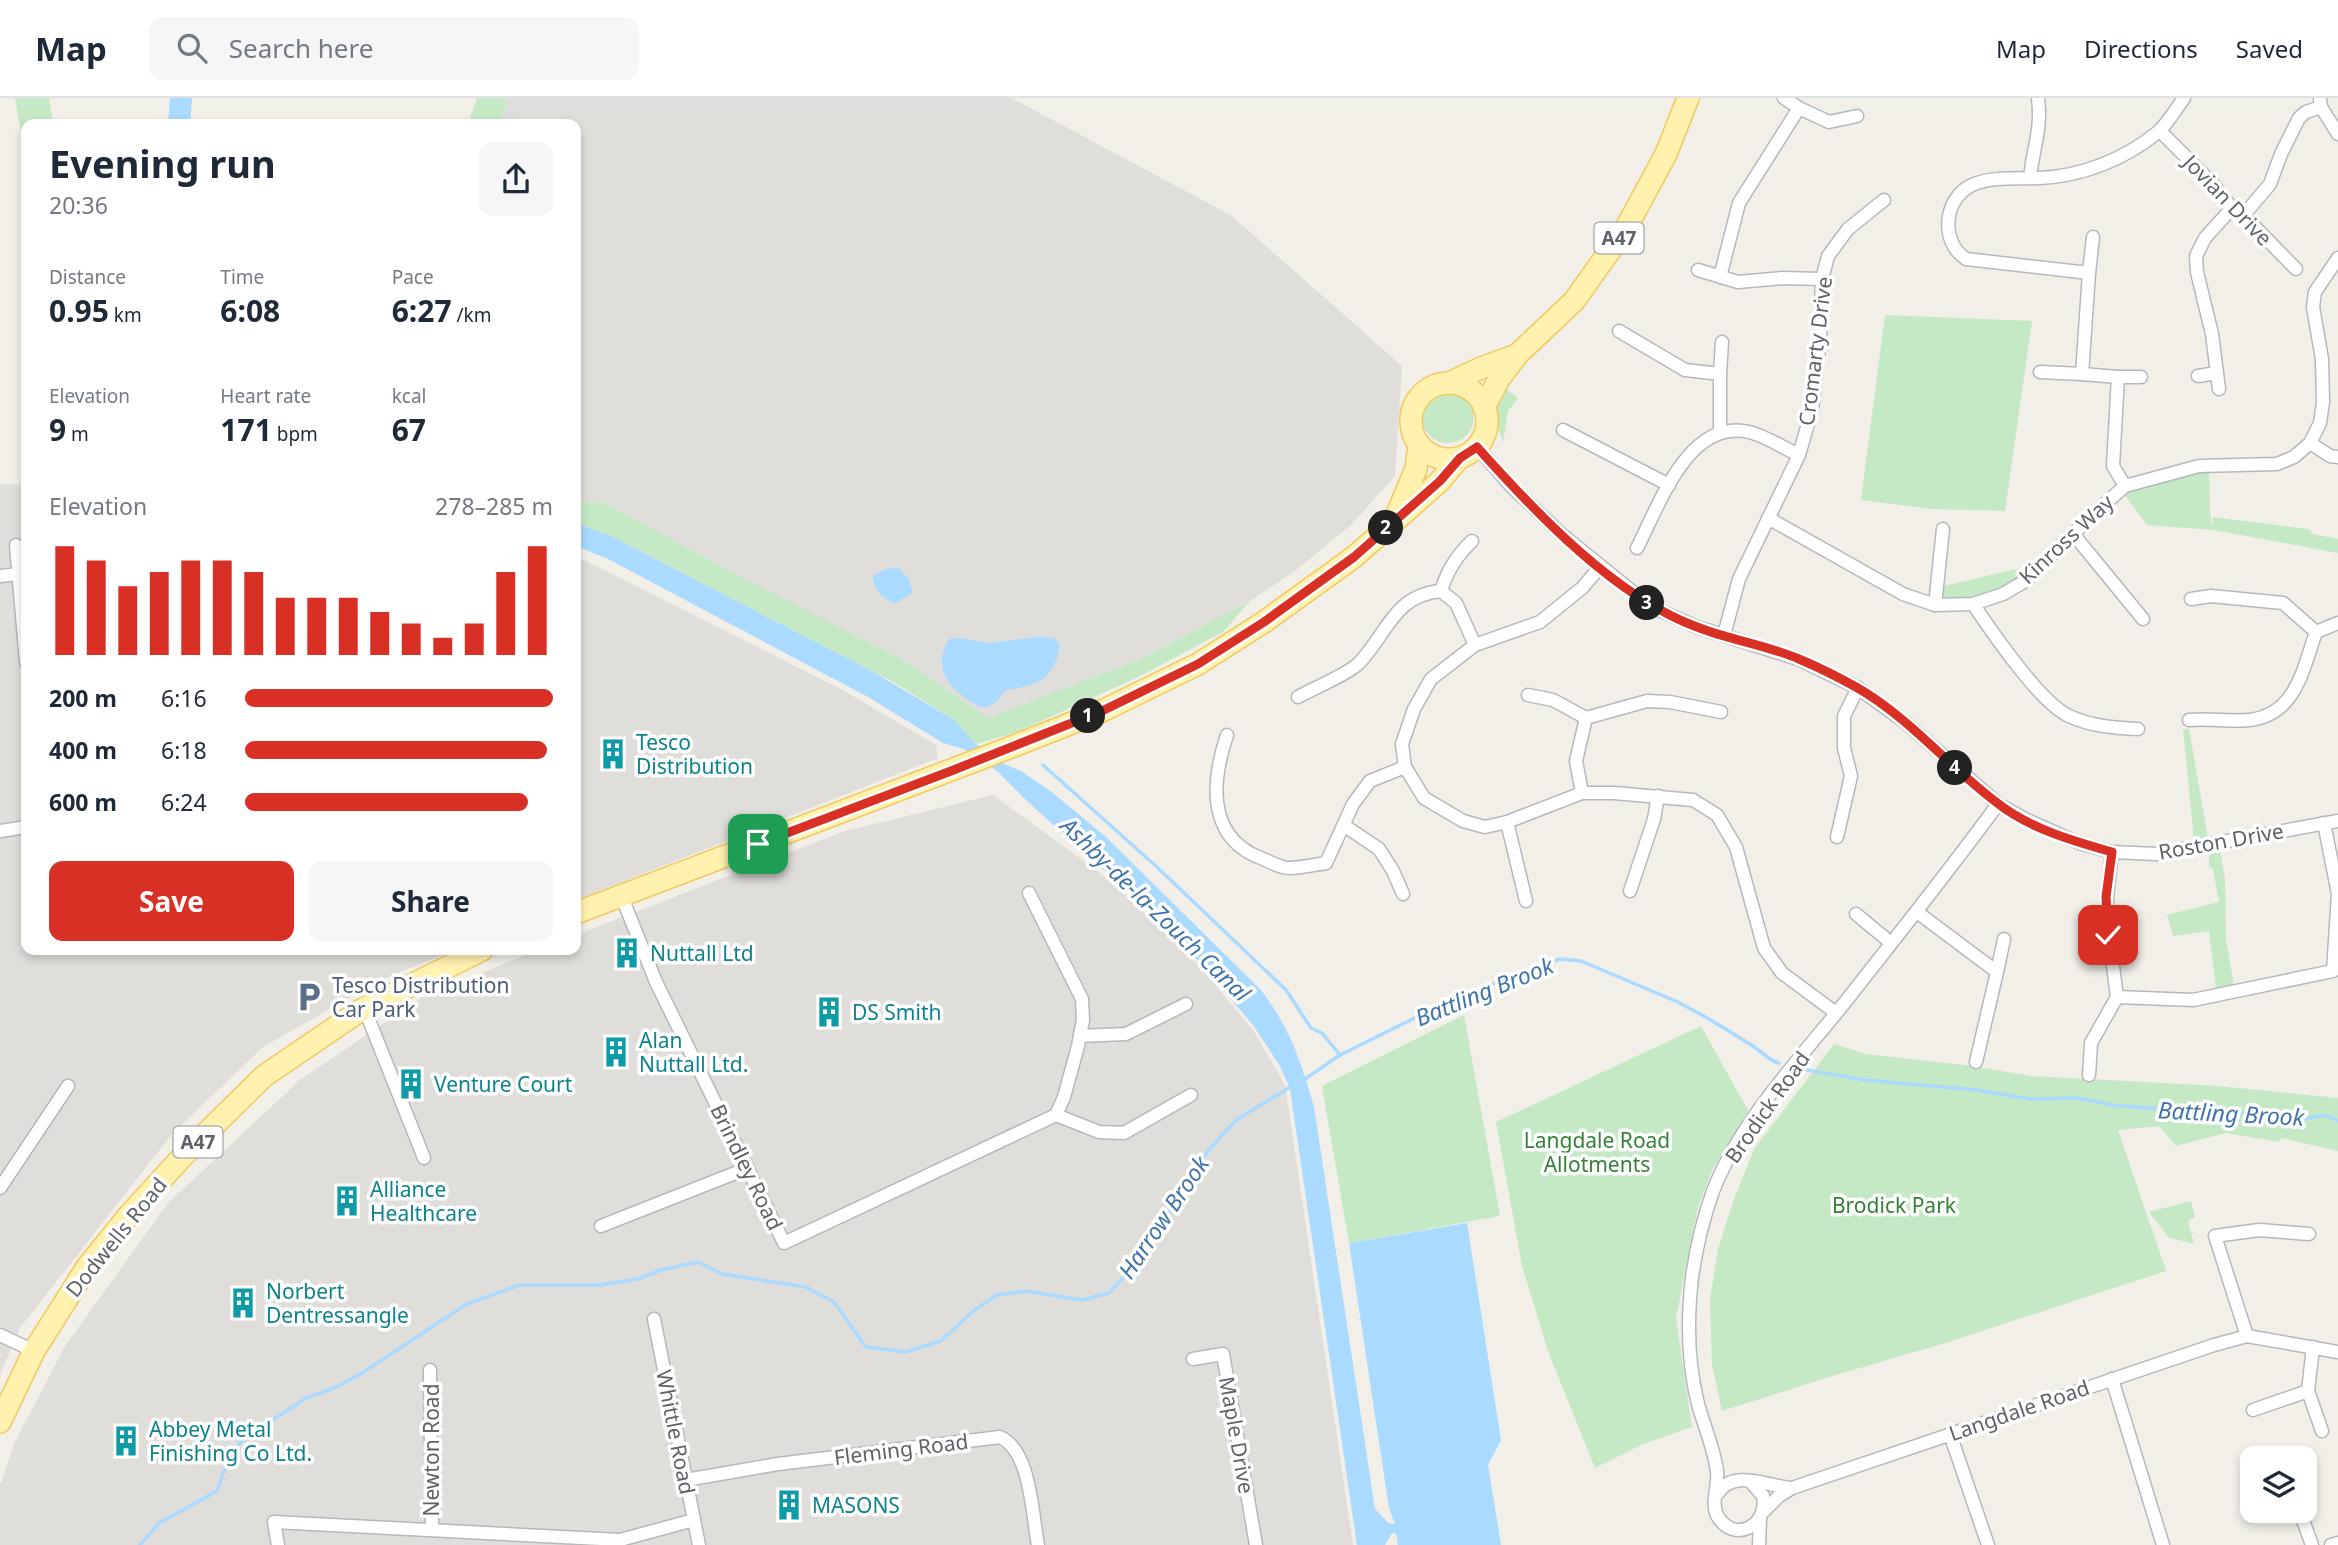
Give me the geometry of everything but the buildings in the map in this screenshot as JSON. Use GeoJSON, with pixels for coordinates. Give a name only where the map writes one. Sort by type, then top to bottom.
{"type":"FeatureCollection","features":[{"type":"Feature","properties":{"kind":"main road","name":"A47"},"geometry":{"type":"LineString","coordinates":[[1484,407],[1499,379],[1517,355],[1574,301],[1626,228],[1666,153],[1688,98]]}},
{"type":"Feature","properties":{"kind":"main road","name":"A47"},"geometry":{"type":"LineString","coordinates":[[1449,383],[1517,355]]}},
{"type":"Feature","properties":{"kind":"main road"},"geometry":{"type":"LineString","coordinates":[[581,911],[1102,711],[1198,664],[1264,622],[1354,557],[1440,481],[1468,452],[1487,428],[1484,407],[1470,390],[1449,383],[1427,390],[1413,410],[1411,422],[1419,445],[1437,457],[1468,452]]}},
{"type":"Feature","properties":{"kind":"main road"},"geometry":{"type":"LineString","coordinates":[[1395,520],[1416,469],[1419,445]]}},
{"type":"Feature","properties":{"kind":"main road","name":"Dodwells Road"},"geometry":{"type":"LineString","coordinates":[[0,1422],[34,1351],[87,1267],[129,1215],[183,1156],[264,1076],[361,1010],[472,955]]}},
{"type":"Feature","properties":{"kind":"street"},"geometry":{"type":"LineString","coordinates":[[1783,98],[1829,122],[1857,116]]}},
{"type":"Feature","properties":{"kind":"street"},"geometry":{"type":"LineString","coordinates":[[2030,178],[2032,153],[2039,135],[2038,98]]}},
{"type":"Feature","properties":{"kind":"street"},"geometry":{"type":"LineString","coordinates":[[2089,273],[1966,259],[1957,253],[1950,239],[1948,221],[1952,201],[1969,187],[1985,180],[2063,177],[2099,167],[2160,131],[2184,98]]}},
{"type":"Feature","properties":{"kind":"street"},"geometry":{"type":"LineString","coordinates":[[2242,217],[2270,184],[2287,139],[2306,112],[2320,102],[2338,134]]}},
{"type":"Feature","properties":{"kind":"street"},"geometry":{"type":"LineString","coordinates":[[1720,276],[1739,203],[1799,108]]}},
{"type":"Feature","properties":{"kind":"street","name":"Jovian Drive"},"geometry":{"type":"LineString","coordinates":[[2160,131],[2212,183],[2232,208],[2296,269]]}},
{"type":"Feature","properties":{"kind":"street","name":"Cromarty Drive"},"geometry":{"type":"LineString","coordinates":[[1724,635],[1739,579],[1799,455],[1812,410],[1820,339],[1822,279],[1828,256],[1848,229],[1884,200]]}},
{"type":"Feature","properties":{"kind":"street"},"geometry":{"type":"LineString","coordinates":[[2219,389],[2212,334],[2197,272],[2196,256],[2205,238],[2232,208]]}},
{"type":"Feature","properties":{"kind":"street"},"geometry":{"type":"LineString","coordinates":[[2082,374],[2093,237]]}},
{"type":"Feature","properties":{"kind":"street"},"geometry":{"type":"LineString","coordinates":[[2338,258],[2315,292],[2313,307],[2322,359],[2323,402],[2320,423],[2310,443],[2330,456],[2338,457]]}},
{"type":"Feature","properties":{"kind":"street"},"geometry":{"type":"LineString","coordinates":[[1698,270],[1738,282],[1782,278],[1822,279]]}},
{"type":"Feature","properties":{"kind":"street"},"geometry":{"type":"LineString","coordinates":[[1619,331],[1685,370],[1720,374]]}},
{"type":"Feature","properties":{"kind":"street"},"geometry":{"type":"LineString","coordinates":[[1720,431],[1722,342]]}},
{"type":"Feature","properties":{"kind":"street"},"geometry":{"type":"LineString","coordinates":[[2040,372],[2141,377]]}},
{"type":"Feature","properties":{"kind":"street"},"geometry":{"type":"LineString","coordinates":[[2198,376],[2217,373]]}},
{"type":"Feature","properties":{"kind":"street"},"geometry":{"type":"LineString","coordinates":[[2118,377],[2113,467],[2125,486]]}},
{"type":"Feature","properties":{"kind":"street"},"geometry":{"type":"LineString","coordinates":[[1563,430],[1669,485]]}},
{"type":"Feature","properties":{"kind":"street"},"geometry":{"type":"LineString","coordinates":[[1637,548],[1676,471],[1693,450],[1720,431],[1749,432],[1799,455]]}},
{"type":"Feature","properties":{"kind":"street","name":"Kinross Way"},"geometry":{"type":"LineString","coordinates":[[1768,518],[1903,594],[1935,605],[1973,604],[2003,594],[2027,580],[2125,486],[2199,466],[2277,464],[2294,457],[2310,443]]}},
{"type":"Feature","properties":{"kind":"street","name":"Roston Drive"},"geometry":{"type":"LineString","coordinates":[[1468,452],[1600,568],[1650,606],[1697,627],[1798,659],[1858,688],[1906,723],[1998,804],[2027,821],[2079,843],[2112,852],[2156,853],[2338,821]]}},
{"type":"Feature","properties":{"kind":"street"},"geometry":{"type":"LineString","coordinates":[[1935,605],[1943,529]]}},
{"type":"Feature","properties":{"kind":"street"},"geometry":{"type":"LineString","coordinates":[[2074,535],[2143,619]]}},
{"type":"Feature","properties":{"kind":"street"},"geometry":{"type":"LineString","coordinates":[[1441,591],[1461,551],[1472,541]]}},
{"type":"Feature","properties":{"kind":"street"},"geometry":{"type":"LineString","coordinates":[[16,545],[21,607]]}},
{"type":"Feature","properties":{"kind":"street"},"geometry":{"type":"LineString","coordinates":[[1600,568],[1582,588],[1540,622],[1475,645],[1431,679],[1413,709],[1402,744],[1405,767],[1424,798],[1463,821],[1485,827],[1507,822],[1582,793],[1693,800],[1717,815],[1736,847],[1764,948],[1782,973],[1836,1013]]}},
{"type":"Feature","properties":{"kind":"street"},"geometry":{"type":"LineString","coordinates":[[0,576],[18,574]]}},
{"type":"Feature","properties":{"kind":"street"},"geometry":{"type":"LineString","coordinates":[[1298,697],[1358,665],[1381,632],[1409,601],[1423,593],[1441,591],[1455,603],[1475,645]]}},
{"type":"Feature","properties":{"kind":"street"},"geometry":{"type":"LineString","coordinates":[[2191,599],[2211,596],[2283,603],[2316,632]]}},
{"type":"Feature","properties":{"kind":"street"},"geometry":{"type":"LineString","coordinates":[[1973,604],[2043,696],[2067,716],[2106,727],[2138,729]]}},
{"type":"Feature","properties":{"kind":"street"},"geometry":{"type":"LineString","coordinates":[[2189,720],[2245,720],[2271,714],[2286,704],[2294,692],[2316,632],[2338,623]]}},
{"type":"Feature","properties":{"kind":"street"},"geometry":{"type":"LineString","coordinates":[[1838,837],[1851,776],[1844,748],[1844,716],[1858,688]]}},
{"type":"Feature","properties":{"kind":"street"},"geometry":{"type":"LineString","coordinates":[[1528,695],[1553,700],[1586,718],[1647,701],[1670,702],[1721,712]]}},
{"type":"Feature","properties":{"kind":"street"},"geometry":{"type":"LineString","coordinates":[[1582,793],[1576,761],[1586,718]]}},
{"type":"Feature","properties":{"kind":"street"},"geometry":{"type":"LineString","coordinates":[[1227,735],[1219,761],[1215,794],[1222,825],[1247,854],[1287,868],[1326,863],[1353,804],[1370,781],[1405,767]]}},
{"type":"Feature","properties":{"kind":"street"},"geometry":{"type":"LineString","coordinates":[[1630,891],[1654,820],[1658,796]]}},
{"type":"Feature","properties":{"kind":"street","name":"Brodick Road"},"geometry":{"type":"LineString","coordinates":[[1716,1497],[1716,1466],[1690,1362],[1689,1322],[1692,1278],[1703,1223],[1713,1192],[1738,1141],[1777,1087],[1917,912],[1998,804]]}},
{"type":"Feature","properties":{"kind":"street"},"geometry":{"type":"LineString","coordinates":[[1507,822],[1526,901]]}},
{"type":"Feature","properties":{"kind":"street"},"geometry":{"type":"LineString","coordinates":[[2117,997],[2193,1000],[2336,976],[2338,894],[2324,823]]}},
{"type":"Feature","properties":{"kind":"street"},"geometry":{"type":"LineString","coordinates":[[1345,826],[1379,849],[1403,894]]}},
{"type":"Feature","properties":{"kind":"street"},"geometry":{"type":"LineString","coordinates":[[0,831],[21,828]]}},
{"type":"Feature","properties":{"kind":"street"},"geometry":{"type":"LineString","coordinates":[[2089,1075],[2091,1043],[2117,997],[2106,897],[2112,852]]}},
{"type":"Feature","properties":{"kind":"street"},"geometry":{"type":"LineString","coordinates":[[1029,893],[1082,999],[1083,1020],[1080,1036],[1064,1097],[1056,1115],[1099,1132],[1124,1133],[1191,1095]]}},
{"type":"Feature","properties":{"kind":"street","name":"Brindley Road"},"geometry":{"type":"LineString","coordinates":[[621,895],[656,982],[784,1243],[1056,1115]]}},
{"type":"Feature","properties":{"kind":"street"},"geometry":{"type":"LineString","coordinates":[[1917,912],[1997,972]]}},
{"type":"Feature","properties":{"kind":"street"},"geometry":{"type":"LineString","coordinates":[[1856,914],[1891,943]]}},
{"type":"Feature","properties":{"kind":"street"},"geometry":{"type":"LineString","coordinates":[[1976,1062],[2004,939]]}},
{"type":"Feature","properties":{"kind":"street"},"geometry":{"type":"LineString","coordinates":[[1080,1036],[1126,1034],[1186,1004]]}},
{"type":"Feature","properties":{"kind":"street"},"geometry":{"type":"LineString","coordinates":[[361,1010],[369,1020],[424,1158]]}},
{"type":"Feature","properties":{"kind":"street"},"geometry":{"type":"LineString","coordinates":[[0,1188],[68,1086]]}},
{"type":"Feature","properties":{"kind":"street"},"geometry":{"type":"LineString","coordinates":[[601,1226],[748,1168]]}},
{"type":"Feature","properties":{"kind":"street"},"geometry":{"type":"LineString","coordinates":[[2309,1234],[2259,1230],[2215,1236],[2247,1336],[2338,1352]]}},
{"type":"Feature","properties":{"kind":"street","name":"Whittle Road"},"geometry":{"type":"LineString","coordinates":[[654,1319],[699,1545]]}},
{"type":"Feature","properties":{"kind":"street"},"geometry":{"type":"LineString","coordinates":[[0,1335],[34,1351]]}},
{"type":"Feature","properties":{"kind":"street","name":"Langdale Road"},"geometry":{"type":"LineString","coordinates":[[1762,1515],[1779,1496],[1792,1488],[2247,1336]]}},
{"type":"Feature","properties":{"kind":"street"},"geometry":{"type":"LineString","coordinates":[[2313,1347],[2308,1391],[2322,1431]]}},
{"type":"Feature","properties":{"kind":"street","name":"Maple Drive"},"geometry":{"type":"LineString","coordinates":[[1193,1359],[1223,1354],[1256,1545]]}},
{"type":"Feature","properties":{"kind":"street","name":"Newton Road"},"geometry":{"type":"LineString","coordinates":[[430,1370],[432,1530]]}},
{"type":"Feature","properties":{"kind":"street"},"geometry":{"type":"LineString","coordinates":[[2112,1379],[2163,1545]]}},
{"type":"Feature","properties":{"kind":"street"},"geometry":{"type":"LineString","coordinates":[[2253,1410],[2308,1391]]}},
{"type":"Feature","properties":{"kind":"street"},"geometry":{"type":"LineString","coordinates":[[1950,1434],[1988,1545]]}},
{"type":"Feature","properties":{"kind":"street","name":"Fleming Road"},"geometry":{"type":"LineString","coordinates":[[685,1480],[778,1464],[1000,1437],[1010,1443],[1021,1459],[1038,1545]]}},
{"type":"Feature","properties":{"kind":"street","name":"Brodick Road"},"geometry":{"type":"LineString","coordinates":[[1716,1466],[1730,1481]]}},
{"type":"Feature","properties":{"kind":"street"},"geometry":{"type":"LineString","coordinates":[[1759,1545],[1762,1515],[1763,1496],[1758,1487],[1742,1479],[1730,1481],[1720,1489],[1716,1497],[1716,1513],[1724,1524],[1733,1529],[1748,1528],[1762,1515]]}},
{"type":"Feature","properties":{"kind":"street","name":"Langdale Road"},"geometry":{"type":"LineString","coordinates":[[1751,1482],[1792,1488]]}},
{"type":"Feature","properties":{"kind":"street","name":"Newton Road"},"geometry":{"type":"LineString","coordinates":[[278,1545],[274,1522],[620,1540],[694,1520]]}},
{"type":"Feature","properties":{"kind":"street"},"geometry":{"type":"LineString","coordinates":[[2304,1523],[2312,1545]]}},
{"type":"Feature","properties":{"kind":"street"},"geometry":{"type":"LineString","coordinates":[[1748,1528],[1759,1545]]}},
{"type":"Feature","properties":{"kind":"street"},"geometry":{"type":"LineString","coordinates":[[2331,1545],[2338,1543]]}},
{"type":"Feature","properties":{"kind":"shaded area"},"geometry":{"type":"Polygon","coordinates":[[[508,98],[1012,98],[1232,216],[1402,366],[1395,476],[1351,525],[1295,571],[1250,601],[1143,658],[988,718],[904,660],[603,502],[581,503],[581,119],[502,119],[508,98]]]}},
{"type":"Feature","properties":{"kind":"shaded area"},"geometry":{"type":"Polygon","coordinates":[[[0,484],[21,485],[21,955],[442,955],[379,981],[263,1047],[172,1134],[20,1328],[0,1375],[0,484]]]}},
{"type":"Feature","properties":{"kind":"shaded area"},"geometry":{"type":"Polygon","coordinates":[[[581,559],[841,689],[936,745],[938,758],[581,898],[581,559]]]}},
{"type":"Feature","properties":{"kind":"shaded area"},"geometry":{"type":"Polygon","coordinates":[[[993,795],[1099,872],[1161,928],[1200,967],[1253,1030],[1285,1085],[1353,1545],[0,1545],[0,1485],[15,1442],[65,1346],[168,1203],[300,1080],[421,998],[526,955],[581,955],[581,933],[845,831],[993,795]]]}},
{"type":"Feature","properties":{"kind":"green space"},"geometry":{"type":"Polygon","coordinates":[[[15,98],[49,98],[52,119],[21,119],[21,132],[15,98]]]}},
{"type":"Feature","properties":{"kind":"green space"},"geometry":{"type":"Polygon","coordinates":[[[477,98],[508,98],[502,119],[470,119],[477,98]]]}},
{"type":"Feature","properties":{"kind":"green space"},"geometry":{"type":"Polygon","coordinates":[[[1885,315],[2032,321],[2005,511],[1932,509],[1861,500],[1885,315]]]}},
{"type":"Feature","properties":{"kind":"green space"},"geometry":{"type":"Polygon","coordinates":[[[1501,386],[1518,398],[1508,411],[1503,443],[1492,411],[1501,386]]]}},
{"type":"Feature","properties":{"kind":"green space"},"geometry":{"type":"Polygon","coordinates":[[[1448,391],[1458,393],[1466,399],[1472,407],[1472,427],[1466,435],[1458,441],[1448,443],[1438,441],[1430,435],[1424,427],[1422,417],[1424,407],[1430,399],[1438,393],[1448,391]]]}},
{"type":"Feature","properties":{"kind":"green space"},"geometry":{"type":"Polygon","coordinates":[[[2209,466],[2213,527],[2213,517],[2309,529],[2312,534],[2338,539],[2338,553],[2214,530],[2147,525],[2120,489],[2209,466]]]}},
{"type":"Feature","properties":{"kind":"green space"},"geometry":{"type":"Polygon","coordinates":[[[603,502],[904,660],[988,718],[1143,658],[1250,601],[1223,632],[1138,677],[1017,732],[976,744],[953,719],[895,683],[611,536],[581,525],[581,503],[603,502]]]}},
{"type":"Feature","properties":{"kind":"green space"},"geometry":{"type":"Polygon","coordinates":[[[2046,562],[2027,580],[1972,601],[1935,602],[1936,588],[2046,562]]]}},
{"type":"Feature","properties":{"kind":"green space"},"geometry":{"type":"Polygon","coordinates":[[[2183,729],[2189,729],[2209,844],[2219,843],[2225,879],[2226,940],[2235,991],[2217,997],[2209,931],[2173,936],[2167,915],[2219,902],[2213,869],[2209,868],[2209,845],[2195,848],[2183,729]]]}},
{"type":"Feature","properties":{"kind":"green space"},"geometry":{"type":"Polygon","coordinates":[[[1464,1015],[1500,1216],[1349,1243],[1322,1086],[1464,1015]]]}},
{"type":"Feature","properties":{"kind":"green space","name":"Langdale Road Allotments"},"geometry":{"type":"Polygon","coordinates":[[[1701,1026],[1750,1114],[1712,1170],[1697,1211],[1676,1318],[1692,1427],[1643,1444],[1595,1468],[1548,1351],[1522,1266],[1496,1122],[1701,1026]]]}},
{"type":"Feature","properties":{"kind":"green space","name":"Brodick Park"},"geometry":{"type":"Polygon","coordinates":[[[1834,1044],[1866,1054],[1973,1066],[2030,1076],[2219,1086],[2338,1098],[2338,1151],[2281,1138],[2279,1142],[2226,1133],[2176,1146],[2159,1126],[2118,1130],[2166,1271],[1942,1344],[1722,1411],[1712,1365],[1710,1300],[1718,1249],[1754,1149],[1834,1044]]]}},
{"type":"Feature","properties":{"kind":"green space"},"geometry":{"type":"Polygon","coordinates":[[[2191,1201],[2195,1217],[2188,1221],[2194,1244],[2168,1237],[2149,1212],[2191,1201]]]}},
{"type":"Feature","properties":{"kind":"water"},"geometry":{"type":"Polygon","coordinates":[[[170,98],[192,98],[190,119],[168,119],[170,98]]]}},
{"type":"Feature","properties":{"kind":"water","name":"Ashby-de-la-Zouch Canal"},"geometry":{"type":"Polygon","coordinates":[[[581,525],[611,536],[868,669],[953,719],[976,744],[1053,793],[1107,838],[1260,989],[1279,1017],[1293,1045],[1314,1107],[1375,1509],[1388,1523],[1395,1524],[1389,1508],[1349,1243],[1467,1223],[1501,1440],[1488,1465],[1501,1545],[1398,1545],[1396,1533],[1391,1534],[1385,1545],[1357,1545],[1290,1089],[1280,1066],[1253,1025],[1200,963],[1137,900],[997,771],[964,749],[943,743],[868,697],[608,559],[581,548],[581,525]]]}},
{"type":"Feature","properties":{"kind":"water"},"geometry":{"type":"Polygon","coordinates":[[[899,568],[908,578],[913,592],[897,603],[880,594],[874,585],[873,576],[886,569],[899,568]]]}},
{"type":"Feature","properties":{"kind":"water"},"geometry":{"type":"Polygon","coordinates":[[[1038,637],[1054,638],[1060,645],[1058,657],[1049,673],[1035,683],[1006,690],[988,707],[974,704],[964,697],[951,685],[943,671],[942,656],[949,639],[960,638],[988,643],[1038,637]]]}},
{"type":"Feature","properties":{"kind":"waterway"},"geometry":{"type":"LineString","coordinates":[[1043,765],[1158,868],[1286,990],[1311,1028],[1322,1033],[1340,1055]]}},
{"type":"Feature","properties":{"kind":"waterway","name":"Battling Brook"},"geometry":{"type":"LineString","coordinates":[[1305,1079],[1340,1055],[1443,1004],[1560,959],[1581,961],[1678,1002],[1779,1063]]}},
{"type":"Feature","properties":{"kind":"waterway","name":"Battling Brook"},"geometry":{"type":"LineString","coordinates":[[1807,1070],[1865,1080],[1976,1090],[2031,1099],[2078,1098],[2118,1106]]}},
{"type":"Feature","properties":{"kind":"waterway","name":"Harrow Brook"},"geometry":{"type":"LineString","coordinates":[[140,1545],[159,1523],[217,1491],[231,1451],[247,1437],[306,1398],[359,1375],[467,1304],[520,1285],[600,1285],[638,1279],[661,1270],[698,1262],[722,1274],[806,1287],[834,1302],[866,1347],[905,1352],[941,1341],[972,1312],[997,1295],[1025,1291],[1082,1300],[1109,1293],[1141,1259],[1207,1152],[1236,1120],[1292,1086]]}},
{"type":"Feature","properties":{"kind":"waterway","name":"Battling Brook"},"geometry":{"type":"LineString","coordinates":[[2122,1106],[2239,1115],[2248,1111],[2303,1119],[2326,1115],[2338,1121]]}},
{"type":"Feature","properties":{"kind":"place","name":"Tesco Distribution"},"geometry":{"type":"Point","coordinates":[613,754]}},
{"type":"Feature","properties":{"kind":"place","name":"Nuttall Ltd"},"geometry":{"type":"Point","coordinates":[627,953]}},
{"type":"Feature","properties":{"kind":"place","name":"Tesco Distribution Car Park"},"geometry":{"type":"Point","coordinates":[309,997]}},
{"type":"Feature","properties":{"kind":"place","name":"DS Smith"},"geometry":{"type":"Point","coordinates":[829,1012]}},
{"type":"Feature","properties":{"kind":"place","name":"Alan Nuttall Ltd."},"geometry":{"type":"Point","coordinates":[616,1052]}},
{"type":"Feature","properties":{"kind":"place","name":"Venture Court"},"geometry":{"type":"Point","coordinates":[411,1084]}},
{"type":"Feature","properties":{"kind":"place","name":"Alliance Healthcare"},"geometry":{"type":"Point","coordinates":[347,1201]}},
{"type":"Feature","properties":{"kind":"place","name":"Norbert Dentressangle"},"geometry":{"type":"Point","coordinates":[243,1303]}},
{"type":"Feature","properties":{"kind":"place","name":"Abbey Metal Finishing Co Ltd."},"geometry":{"type":"Point","coordinates":[126,1441]}},
{"type":"Feature","properties":{"kind":"place","name":"MASONS"},"geometry":{"type":"Point","coordinates":[789,1505]}},
{"type":"Feature","properties":{"kind":"route"},"geometry":{"type":"LineString","coordinates":[[758,844],[1102,711],[1198,664],[1264,622],[1354,557],[1440,481],[1460,458],[1477,447],[1511,486],[1560,533],[1650,606],[1697,627],[1798,659],[1858,688],[1906,723],[1998,804],[2027,821],[2079,843],[2112,852],[2106,897],[2108,935]]}}]}
